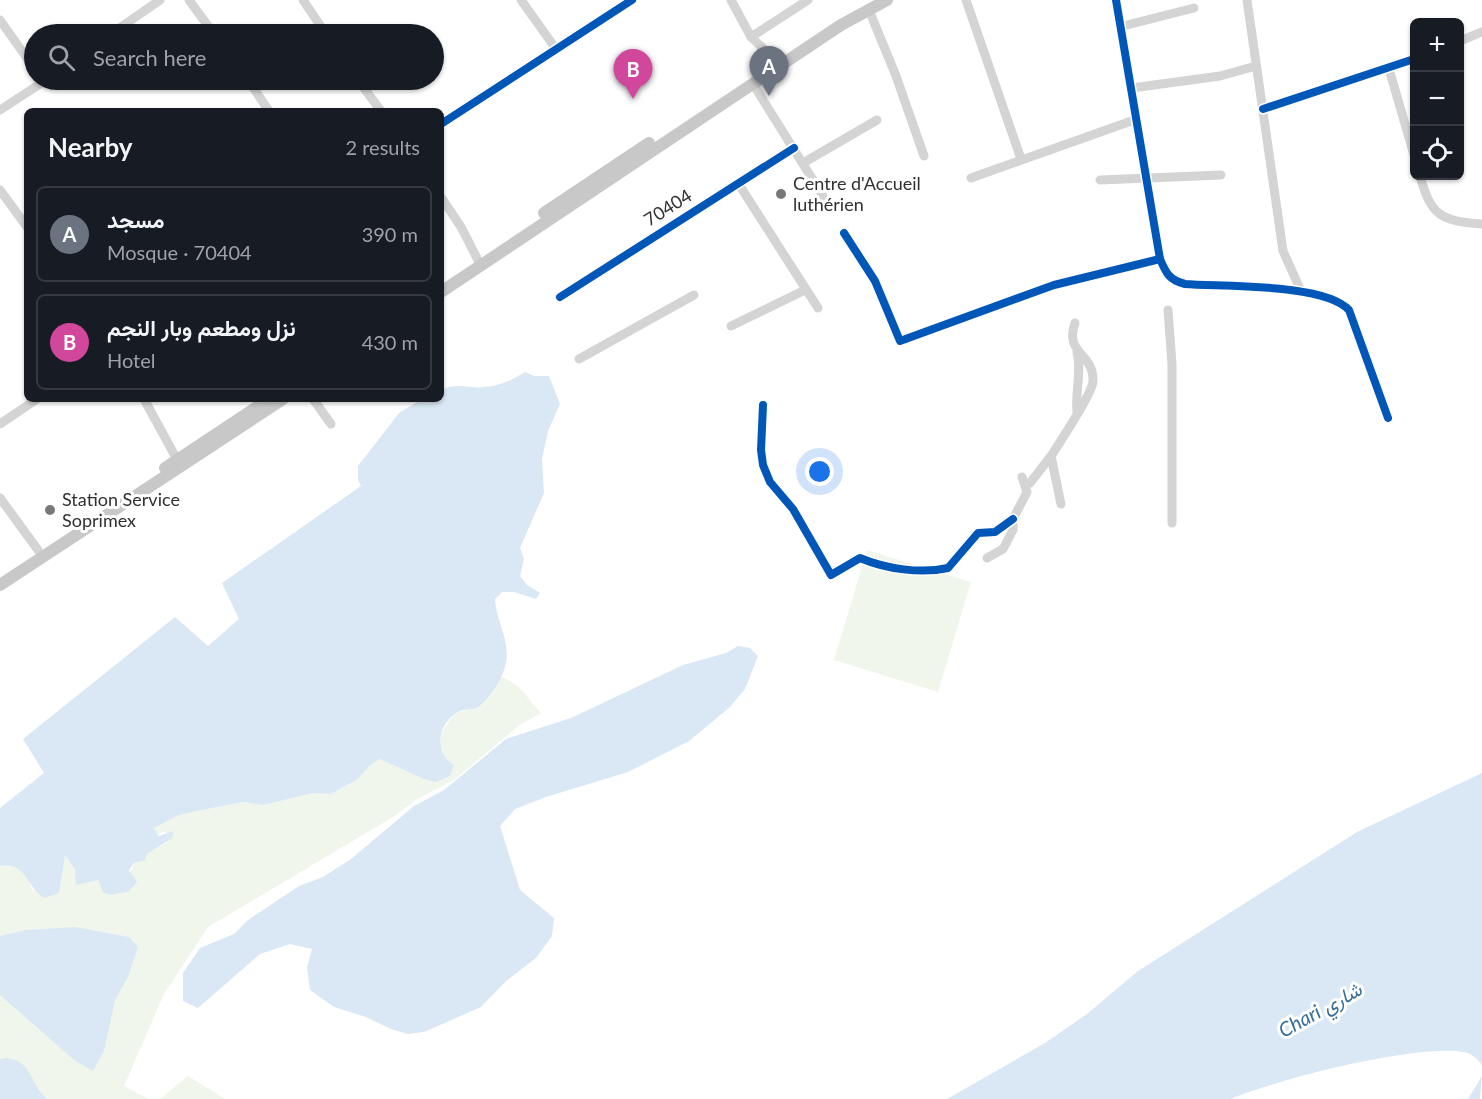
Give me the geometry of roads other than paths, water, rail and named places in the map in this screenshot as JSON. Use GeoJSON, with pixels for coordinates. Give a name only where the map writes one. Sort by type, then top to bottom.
{"type":"FeatureCollection","features":[{"type":"Feature","properties":{"kind":"main road"},"geometry":{"type":"LineString","coordinates":[[444,290],[479,262],[776,65],[871,5],[887,0]]}},
{"type":"Feature","properties":{"kind":"main road"},"geometry":{"type":"LineString","coordinates":[[444,281],[479,262],[753,84],[776,65]]}},
{"type":"Feature","properties":{"kind":"main road"},"geometry":{"type":"LineString","coordinates":[[0,585],[179,464],[265,402]]}},
{"type":"Feature","properties":{"kind":"main road"},"geometry":{"type":"LineString","coordinates":[[0,577],[38,550],[278,402]]}},
{"type":"Feature","properties":{"kind":"street"},"geometry":{"type":"LineString","coordinates":[[125,24],[160,0]]}},
{"type":"Feature","properties":{"kind":"street"},"geometry":{"type":"LineString","coordinates":[[189,0],[207,24]]}},
{"type":"Feature","properties":{"kind":"street"},"geometry":{"type":"LineString","coordinates":[[303,0],[319,24]]}},
{"type":"Feature","properties":{"kind":"street"},"geometry":{"type":"LineString","coordinates":[[521,0],[556,49]]}},
{"type":"Feature","properties":{"kind":"street"},"geometry":{"type":"LineString","coordinates":[[444,122],[632,0]]}},
{"type":"Feature","properties":{"kind":"street"},"geometry":{"type":"LineString","coordinates":[[731,0],[751,37],[776,65]]}},
{"type":"Feature","properties":{"kind":"street"},"geometry":{"type":"LineString","coordinates":[[751,37],[808,0]]}},
{"type":"Feature","properties":{"kind":"street"},"geometry":{"type":"LineString","coordinates":[[966,0],[1021,159]]}},
{"type":"Feature","properties":{"kind":"street"},"geometry":{"type":"LineString","coordinates":[[1116,0],[1160,259],[1166,275],[1172,281],[1185,284],[1301,291],[1331,298],[1349,310],[1388,418]]}},
{"type":"Feature","properties":{"kind":"street"},"geometry":{"type":"LineString","coordinates":[[1247,0],[1283,250],[1301,291]]}},
{"type":"Feature","properties":{"kind":"street"},"geometry":{"type":"LineString","coordinates":[[871,5],[924,156]]}},
{"type":"Feature","properties":{"kind":"street"},"geometry":{"type":"LineString","coordinates":[[1122,26],[1194,8]]}},
{"type":"Feature","properties":{"kind":"street"},"geometry":{"type":"LineString","coordinates":[[0,20],[24,54]]}},
{"type":"Feature","properties":{"kind":"street"},"geometry":{"type":"LineString","coordinates":[[1464,39],[1482,32]]}},
{"type":"Feature","properties":{"kind":"street"},"geometry":{"type":"LineString","coordinates":[[1263,109],[1410,61]]}},
{"type":"Feature","properties":{"kind":"street"},"geometry":{"type":"LineString","coordinates":[[1132,88],[1220,76],[1256,66]]}},
{"type":"Feature","properties":{"kind":"street"},"geometry":{"type":"LineString","coordinates":[[1389,69],[1410,142]]}},
{"type":"Feature","properties":{"kind":"street"},"geometry":{"type":"LineString","coordinates":[[753,84],[823,196]]}},
{"type":"Feature","properties":{"kind":"street"},"geometry":{"type":"LineString","coordinates":[[0,110],[29,90]]}},
{"type":"Feature","properties":{"kind":"street"},"geometry":{"type":"LineString","coordinates":[[255,90],[267,108]]}},
{"type":"Feature","properties":{"kind":"street"},"geometry":{"type":"LineString","coordinates":[[365,90],[379,108]]}},
{"type":"Feature","properties":{"kind":"street"},"geometry":{"type":"LineString","coordinates":[[971,178],[1137,119]]}},
{"type":"Feature","properties":{"kind":"street"},"geometry":{"type":"LineString","coordinates":[[803,163],[877,120]]}},
{"type":"Feature","properties":{"kind":"street","name":"70404"},"geometry":{"type":"LineString","coordinates":[[560,297],[794,148]]}},
{"type":"Feature","properties":{"kind":"street"},"geometry":{"type":"LineString","coordinates":[[1100,180],[1221,175]]}},
{"type":"Feature","properties":{"kind":"street"},"geometry":{"type":"LineString","coordinates":[[1421,180],[1427,201],[1437,212],[1455,222],[1482,224]]}},
{"type":"Feature","properties":{"kind":"street"},"geometry":{"type":"LineString","coordinates":[[738,183],[818,308]]}},
{"type":"Feature","properties":{"kind":"street"},"geometry":{"type":"LineString","coordinates":[[0,190],[24,220]]}},
{"type":"Feature","properties":{"kind":"street"},"geometry":{"type":"LineString","coordinates":[[444,202],[479,262]]}},
{"type":"Feature","properties":{"kind":"street"},"geometry":{"type":"LineString","coordinates":[[844,233],[874,281],[900,341],[1054,285],[1160,259]]}},
{"type":"Feature","properties":{"kind":"street"},"geometry":{"type":"LineString","coordinates":[[731,326],[805,290]]}},
{"type":"Feature","properties":{"kind":"street"},"geometry":{"type":"LineString","coordinates":[[579,359],[694,295]]}},
{"type":"Feature","properties":{"kind":"street"},"geometry":{"type":"LineString","coordinates":[[1168,310],[1172,364],[1172,523]]}},
{"type":"Feature","properties":{"kind":"street"},"geometry":{"type":"LineString","coordinates":[[1075,323],[1071,336],[1080,362],[1075,396],[1077,412]]}},
{"type":"Feature","properties":{"kind":"street"},"geometry":{"type":"LineString","coordinates":[[763,405],[761,450],[763,465],[770,482],[793,509],[831,575],[860,558],[880,566],[918,570],[948,568],[978,532],[995,532],[1013,519],[1028,492],[1026,480],[1050,458],[1089,396],[1094,383],[1093,369],[1077,350]]}},
{"type":"Feature","properties":{"kind":"street"},"geometry":{"type":"LineString","coordinates":[[0,424],[33,402]]}},
{"type":"Feature","properties":{"kind":"street"},"geometry":{"type":"LineString","coordinates":[[146,402],[179,464]]}},
{"type":"Feature","properties":{"kind":"street"},"geometry":{"type":"LineString","coordinates":[[315,402],[331,424]]}},
{"type":"Feature","properties":{"kind":"street"},"geometry":{"type":"LineString","coordinates":[[1050,458],[1061,504]]}},
{"type":"Feature","properties":{"kind":"street"},"geometry":{"type":"LineString","coordinates":[[0,498],[38,550]]}},
{"type":"Feature","properties":{"kind":"street"},"geometry":{"type":"LineString","coordinates":[[987,558],[1003,549],[1013,530],[1013,519]]}},
{"type":"Feature","properties":{"kind":"water"},"geometry":{"type":"Polygon","coordinates":[[[525,372],[534,376],[549,376],[560,404],[548,431],[542,459],[544,493],[520,548],[524,559],[520,576],[527,585],[540,593],[536,599],[514,592],[502,592],[495,599],[507,649],[505,667],[488,698],[480,706],[458,712],[451,717],[442,731],[443,753],[454,765],[450,776],[436,782],[380,759],[370,765],[358,779],[331,794],[314,793],[263,805],[243,802],[179,815],[154,828],[158,836],[174,831],[172,838],[147,854],[145,860],[134,863],[129,870],[137,882],[128,892],[109,895],[103,892],[98,880],[76,885],[75,869],[65,855],[59,893],[44,898],[21,871],[9,866],[0,866],[0,808],[44,773],[23,739],[175,617],[208,646],[239,619],[222,583],[361,486],[358,480],[358,466],[399,413],[417,402],[444,402],[444,389],[458,386],[495,385],[525,372]]]}},
{"type":"Feature","properties":{"kind":"water"},"geometry":{"type":"Polygon","coordinates":[[[738,646],[750,648],[758,656],[745,689],[730,707],[689,741],[628,772],[515,809],[500,826],[520,890],[554,918],[552,936],[536,958],[506,981],[481,1007],[424,1032],[408,1034],[391,1029],[366,1017],[334,1007],[310,990],[307,968],[312,949],[290,944],[260,954],[198,1008],[183,1001],[183,973],[200,948],[234,934],[248,920],[299,886],[323,877],[351,859],[414,806],[444,790],[506,739],[571,718],[683,665],[726,653],[738,646]]]}},
{"type":"Feature","properties":{"kind":"water","name":"Chari شاري"},"geometry":{"type":"Polygon","coordinates":[[[1482,773],[1482,1065],[1474,1057],[1464,1052],[1414,1053],[1312,1073],[1231,1099],[947,1099],[1045,1043],[1087,1014],[1138,971],[1357,832],[1482,773]]]}},
{"type":"Feature","properties":{"kind":"water"},"geometry":{"type":"Polygon","coordinates":[[[75,927],[129,937],[138,947],[128,977],[115,1000],[104,1051],[93,1071],[74,1060],[0,995],[0,936],[26,930],[75,927]]]}},
{"type":"Feature","properties":{"kind":"water"},"geometry":{"type":"Polygon","coordinates":[[[0,1059],[16,1060],[27,1069],[47,1099],[0,1099],[0,1059]]]}},
{"type":"Feature","properties":{"kind":"water"},"geometry":{"type":"Polygon","coordinates":[[[1482,1076],[1480,1099],[1468,1099],[1482,1076]]]}},
{"type":"Feature","properties":{"kind":"place","name":"مسجد"},"geometry":{"type":"Point","coordinates":[769,96]}},
{"type":"Feature","properties":{"kind":"place","name":"نزل ومطعم وبار النجم"},"geometry":{"type":"Point","coordinates":[633,99]}},
{"type":"Feature","properties":{"kind":"place","name":"Centre d'Accueil luthérien"},"geometry":{"type":"Point","coordinates":[781,194]}},
{"type":"Feature","properties":{"kind":"place","name":"Station Service Soprimex"},"geometry":{"type":"Point","coordinates":[50,510]}}]}
